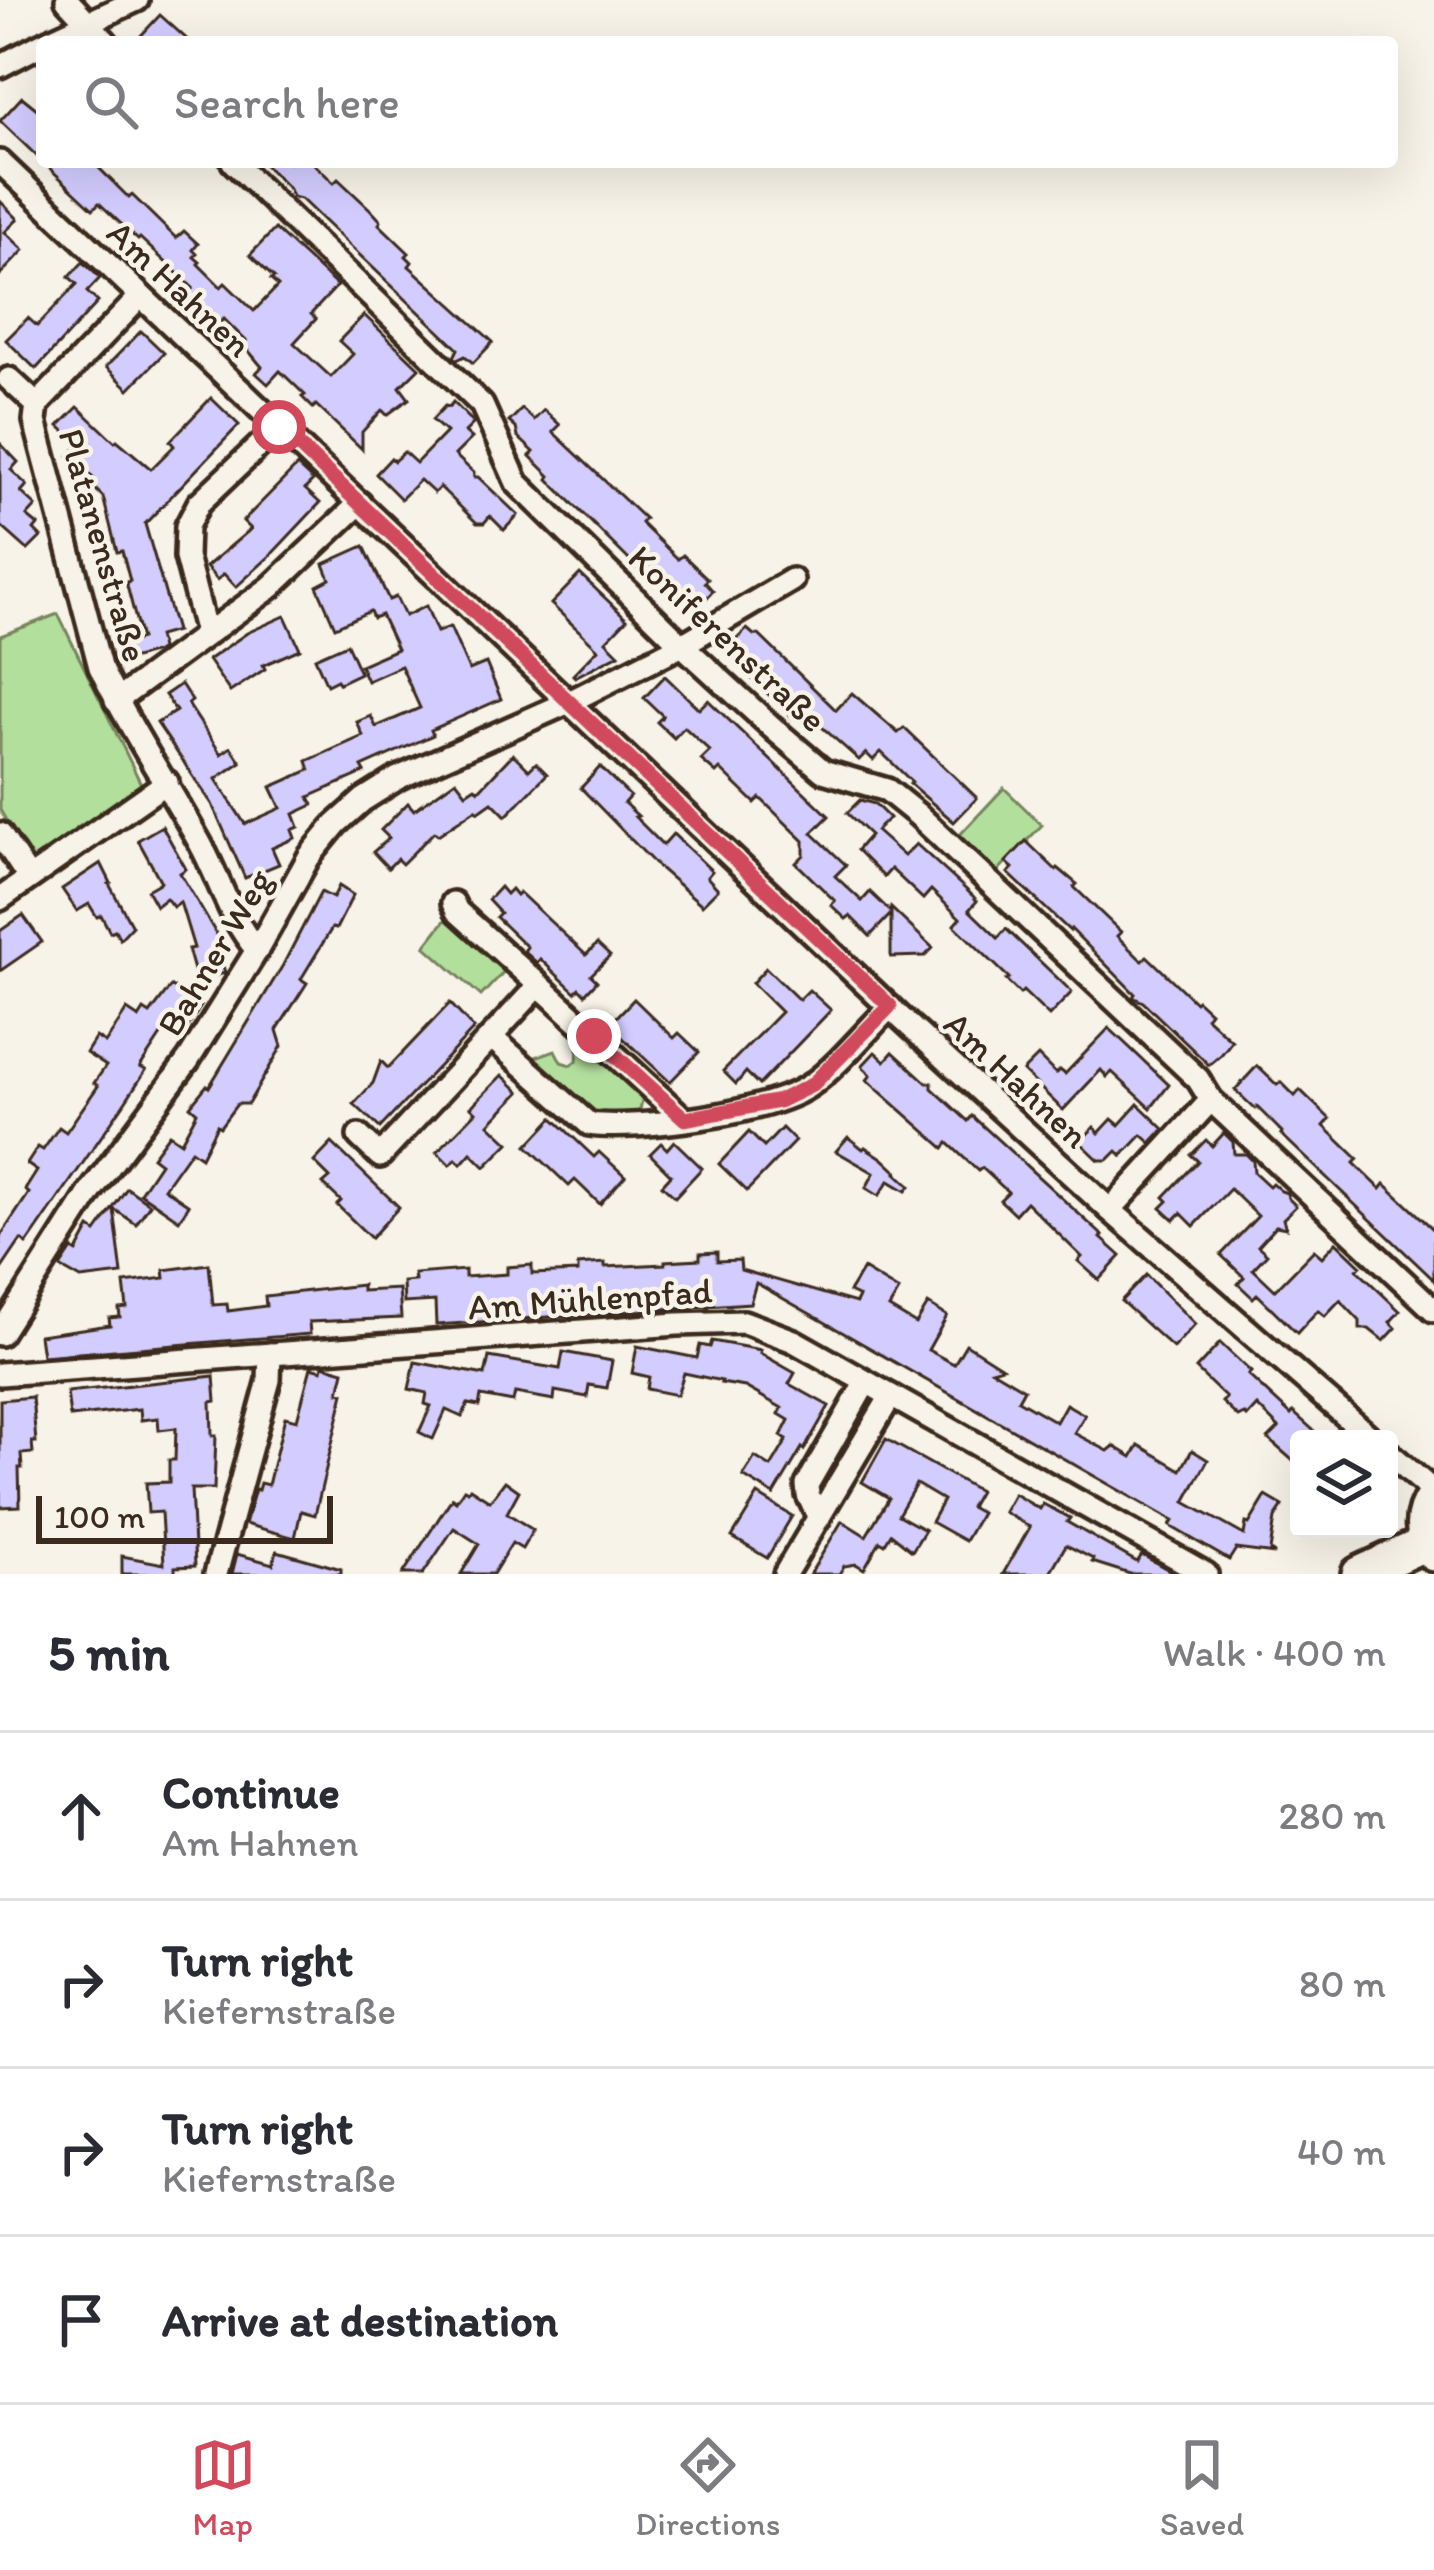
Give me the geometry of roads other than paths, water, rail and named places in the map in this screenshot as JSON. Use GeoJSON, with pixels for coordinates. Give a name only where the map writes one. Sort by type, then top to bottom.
{"type":"FeatureCollection","features":[{"type":"Feature","properties":{"kind":"main road"},"geometry":{"type":"LineString","coordinates":[[1359,1574],[1430,1549],[1424,1513],[1434,1494]]}},
{"type":"Feature","properties":{"kind":"street"},"geometry":{"type":"LineString","coordinates":[[67,0],[100,36]]}},
{"type":"Feature","properties":{"kind":"street"},"geometry":{"type":"LineString","coordinates":[[58,36],[137,0]]}},
{"type":"Feature","properties":{"kind":"street"},"geometry":{"type":"LineString","coordinates":[[0,66],[36,47]]}},
{"type":"Feature","properties":{"kind":"street","name":"Am Hahnen"},"geometry":{"type":"LineString","coordinates":[[0,162],[890,1006],[1110,1210],[1362,1430]]}},
{"type":"Feature","properties":{"kind":"street","name":"Koniferenstraße"},"geometry":{"type":"LineString","coordinates":[[239,168],[482,405],[517,483],[682,645],[824,770],[887,790],[918,815],[1198,1078],[1211,1100],[1434,1310]]}},
{"type":"Feature","properties":{"kind":"street","name":"Platanenstraße"},"geometry":{"type":"LineString","coordinates":[[141,296],[37,405],[35,421],[100,667],[206,854],[240,930],[257,950]]}},
{"type":"Feature","properties":{"kind":"street","name":"Platanenstraße"},"geometry":{"type":"LineString","coordinates":[[9,379],[37,405]]}},
{"type":"Feature","properties":{"kind":"street"},"geometry":{"type":"LineString","coordinates":[[206,634],[187,557],[187,526],[199,502],[279,427]]}},
{"type":"Feature","properties":{"kind":"street"},"geometry":{"type":"LineString","coordinates":[[116,701],[272,587],[359,503]]}},
{"type":"Feature","properties":{"kind":"street","name":"Bahner Weg"},"geometry":{"type":"LineString","coordinates":[[0,1334],[91,1191],[189,1059],[309,856],[336,824],[398,778],[569,702],[682,645],[792,580]]}},
{"type":"Feature","properties":{"kind":"street"},"geometry":{"type":"LineString","coordinates":[[0,899],[166,782]]}},
{"type":"Feature","properties":{"kind":"street"},"geometry":{"type":"LineString","coordinates":[[0,834],[29,878]]}},
{"type":"Feature","properties":{"kind":"street"},"geometry":{"type":"LineString","coordinates":[[452,903],[685,1119]]}},
{"type":"Feature","properties":{"kind":"street"},"geometry":{"type":"LineString","coordinates":[[359,1136],[380,1156],[539,986]]}},
{"type":"Feature","properties":{"kind":"street"},"geometry":{"type":"LineString","coordinates":[[490,1037],[589,1124],[610,1127],[779,1101],[812,1085],[890,1006]]}},
{"type":"Feature","properties":{"kind":"street"},"geometry":{"type":"LineString","coordinates":[[1110,1210],[1211,1100]]}},
{"type":"Feature","properties":{"kind":"street","name":"Am Mühlenpfad"},"geometry":{"type":"LineString","coordinates":[[0,1374],[744,1322],[794,1341],[1198,1572]]}},
{"type":"Feature","properties":{"kind":"street"},"geometry":{"type":"LineString","coordinates":[[216,1574],[268,1380],[270,1354]]}},
{"type":"Feature","properties":{"kind":"street"},"geometry":{"type":"LineString","coordinates":[[819,1518],[807,1485],[866,1382]]}},
{"type":"Feature","properties":{"kind":"street"},"geometry":{"type":"LineString","coordinates":[[785,1574],[891,1396]]}},
{"type":"Feature","properties":{"kind":"street"},"geometry":{"type":"LineString","coordinates":[[1398,1461],[1434,1494]]}},
{"type":"Feature","properties":{"kind":"street"},"geometry":{"type":"LineString","coordinates":[[819,1462],[843,1476]]}}]}
